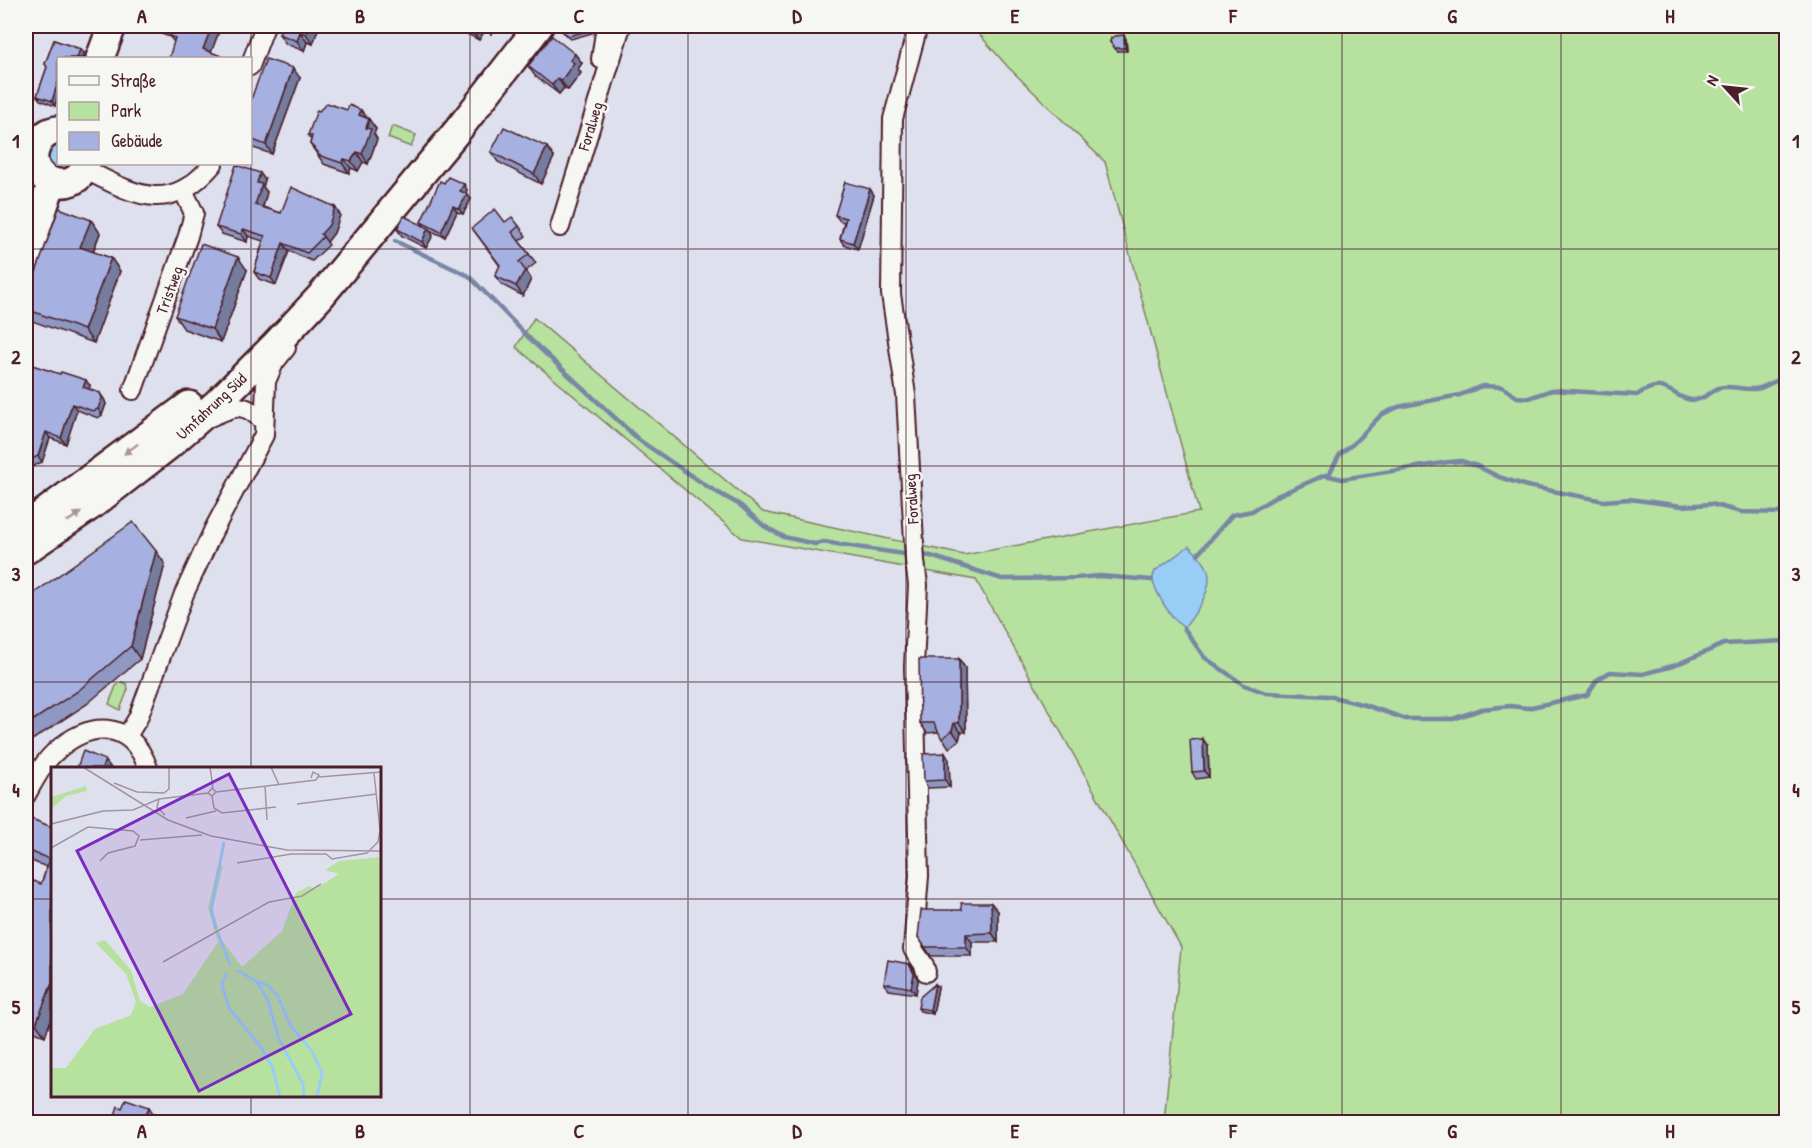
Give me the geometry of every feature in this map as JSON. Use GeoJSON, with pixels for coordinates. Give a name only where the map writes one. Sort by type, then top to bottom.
{"type":"FeatureCollection","features":[{"type":"Feature","properties":{"kind":"main road"},"geometry":{"type":"LineString","coordinates":[[100,57],[112,26]]}},
{"type":"Feature","properties":{"kind":"main road","name":"Umfahrung Süd"},"geometry":{"type":"LineString","coordinates":[[26,550],[92,505],[216,404],[320,297],[458,130],[539,26]]}},
{"type":"Feature","properties":{"kind":"main road"},"geometry":{"type":"LineString","coordinates":[[41,135],[35,149],[35,166],[52,182],[74,180],[85,166]]}},
{"type":"Feature","properties":{"kind":"main road"},"geometry":{"type":"LineString","coordinates":[[26,259],[52,182]]}},
{"type":"Feature","properties":{"kind":"main road","name":"Umfahrung Süd"},"geometry":{"type":"LineString","coordinates":[[26,526],[178,414],[257,345],[371,233]]}},
{"type":"Feature","properties":{"kind":"main road"},"geometry":{"type":"LineString","coordinates":[[26,519],[52,508]]}},
{"type":"Feature","properties":{"kind":"street"},"geometry":{"type":"LineString","coordinates":[[252,61],[266,26]]}},
{"type":"Feature","properties":{"kind":"street"},"geometry":{"type":"LineString","coordinates":[[605,74],[600,69],[606,26]]}},
{"type":"Feature","properties":{"kind":"street","name":"Foralweg"},"geometry":{"type":"LineString","coordinates":[[560,227],[621,26]]}},
{"type":"Feature","properties":{"kind":"street","name":"Foralweg"},"geometry":{"type":"LineString","coordinates":[[918,26],[894,119],[891,283],[894,321],[902,358],[906,395],[918,585],[914,666],[919,876],[913,949],[926,972]]}},
{"type":"Feature","properties":{"kind":"street"},"geometry":{"type":"LineString","coordinates":[[85,166],[140,194],[171,195],[183,190],[205,174],[212,165]]}},
{"type":"Feature","properties":{"kind":"street","name":"Tristweg"},"geometry":{"type":"LineString","coordinates":[[133,390],[189,236],[194,213],[183,190]]}},
{"type":"Feature","properties":{"kind":"street"},"geometry":{"type":"LineString","coordinates":[[127,736],[138,718],[184,594],[214,529],[264,435],[266,381],[274,363],[310,321],[320,297]]}},
{"type":"Feature","properties":{"kind":"street"},"geometry":{"type":"LineString","coordinates":[[191,426],[235,406],[254,411],[264,422]]}},
{"type":"Feature","properties":{"kind":"street"},"geometry":{"type":"LineString","coordinates":[[26,795],[53,754],[75,736],[87,731],[115,730],[127,736],[140,749],[148,767]]}},
{"type":"Feature","properties":{"kind":"green space"},"geometry":{"type":"Polygon","coordinates":[[[972,26],[1786,26],[1786,1122],[1164,1122],[1181,947],[976,580],[742,538],[516,347],[534,318],[763,512],[964,555],[1199,512],[1105,162],[1008,67],[972,26]]]}},
{"type":"Feature","properties":{"kind":"green space"},"geometry":{"type":"Polygon","coordinates":[[[392,126],[416,135],[411,147],[388,138],[392,126]]]}},
{"type":"Feature","properties":{"kind":"green space"},"geometry":{"type":"Polygon","coordinates":[[[122,682],[127,684],[128,689],[120,710],[109,704],[116,686],[122,682]]]}},
{"type":"Feature","properties":{"kind":"water"},"geometry":{"type":"Polygon","coordinates":[[[57,145],[57,165],[68,165],[62,169],[54,168],[47,158],[48,150],[57,145]]]}},
{"type":"Feature","properties":{"kind":"water"},"geometry":{"type":"Polygon","coordinates":[[[1189,546],[1205,565],[1209,584],[1203,600],[1184,628],[1165,606],[1152,580],[1155,571],[1189,546]]]}},
{"type":"Feature","properties":{"kind":"building"},"geometry":{"type":"Polygon","coordinates":[[[156,26],[212,26],[203,49],[220,57],[169,57],[175,38],[170,36],[171,31],[156,26]]]}},
{"type":"Feature","properties":{"kind":"building"},"geometry":{"type":"Polygon","coordinates":[[[282,26],[309,26],[306,34],[300,32],[297,41],[279,34],[282,26]]]}},
{"type":"Feature","properties":{"kind":"building"},"geometry":{"type":"Polygon","coordinates":[[[463,26],[481,26],[475,35],[462,28],[463,26]]]}},
{"type":"Feature","properties":{"kind":"building"},"geometry":{"type":"Polygon","coordinates":[[[564,26],[588,26],[590,30],[569,36],[561,30],[564,26]]]}},
{"type":"Feature","properties":{"kind":"building"},"geometry":{"type":"Polygon","coordinates":[[[1124,35],[1125,48],[1115,48],[1110,42],[1111,38],[1124,35]]]}},
{"type":"Feature","properties":{"kind":"building"},"geometry":{"type":"Polygon","coordinates":[[[552,36],[575,54],[570,60],[574,63],[561,81],[558,78],[552,85],[528,66],[552,36]]]}},
{"type":"Feature","properties":{"kind":"building"},"geometry":{"type":"Polygon","coordinates":[[[54,40],[80,49],[77,57],[57,57],[57,85],[52,101],[37,96],[47,67],[45,64],[54,40]]]}},
{"type":"Feature","properties":{"kind":"building"},"geometry":{"type":"Polygon","coordinates":[[[266,59],[293,68],[266,145],[252,140],[252,97],[266,59]]]}},
{"type":"Feature","properties":{"kind":"building"},"geometry":{"type":"Polygon","coordinates":[[[327,103],[347,110],[349,105],[361,110],[359,115],[369,119],[366,128],[371,129],[362,154],[357,152],[351,161],[344,159],[342,163],[318,155],[310,144],[312,136],[308,135],[317,110],[319,111],[327,103]]]}},
{"type":"Feature","properties":{"kind":"building"},"geometry":{"type":"Polygon","coordinates":[[[504,127],[547,147],[534,174],[491,152],[504,127]]]}},
{"type":"Feature","properties":{"kind":"building"},"geometry":{"type":"Polygon","coordinates":[[[236,165],[260,173],[257,183],[262,184],[255,205],[281,213],[291,187],[335,207],[329,225],[321,234],[323,237],[307,253],[283,243],[271,278],[254,272],[265,236],[243,229],[241,234],[216,227],[236,165]]]}},
{"type":"Feature","properties":{"kind":"building"},"geometry":{"type":"Polygon","coordinates":[[[448,177],[464,184],[460,191],[467,194],[459,209],[453,206],[441,232],[421,222],[440,181],[444,183],[448,177]]]}},
{"type":"Feature","properties":{"kind":"building"},"geometry":{"type":"Polygon","coordinates":[[[845,182],[870,189],[853,243],[840,239],[846,218],[835,215],[845,182]]]}},
{"type":"Feature","properties":{"kind":"building"},"geometry":{"type":"Polygon","coordinates":[[[59,208],[91,220],[80,247],[111,258],[84,330],[26,309],[26,300],[59,208]]]}},
{"type":"Feature","properties":{"kind":"building"},"geometry":{"type":"Polygon","coordinates":[[[495,209],[505,222],[512,217],[519,226],[512,232],[529,254],[519,262],[525,270],[516,286],[495,276],[500,265],[472,228],[495,209]]]}},
{"type":"Feature","properties":{"kind":"building"},"geometry":{"type":"Polygon","coordinates":[[[404,216],[428,228],[422,242],[397,229],[404,216]]]}},
{"type":"Feature","properties":{"kind":"building"},"geometry":{"type":"Polygon","coordinates":[[[201,244],[238,257],[212,329],[175,316],[201,244]]]}},
{"type":"Feature","properties":{"kind":"building"},"geometry":{"type":"Polygon","coordinates":[[[26,363],[86,380],[83,387],[100,393],[102,398],[98,409],[93,411],[72,404],[61,438],[46,432],[38,456],[26,462],[26,363]]]}},
{"type":"Feature","properties":{"kind":"building"},"geometry":{"type":"Polygon","coordinates":[[[133,522],[156,551],[131,646],[78,691],[26,725],[26,599],[133,522]]]}},
{"type":"Feature","properties":{"kind":"building"},"geometry":{"type":"Polygon","coordinates":[[[919,659],[959,659],[959,723],[954,723],[952,730],[942,739],[934,723],[920,723],[919,659]]]}},
{"type":"Feature","properties":{"kind":"building"},"geometry":{"type":"Polygon","coordinates":[[[1203,739],[1204,771],[1192,772],[1190,740],[1203,739]]]}},
{"type":"Feature","properties":{"kind":"building"},"geometry":{"type":"Polygon","coordinates":[[[83,751],[105,760],[102,767],[77,767],[83,751]]]}},
{"type":"Feature","properties":{"kind":"building"},"geometry":{"type":"Polygon","coordinates":[[[945,753],[945,780],[924,781],[923,754],[945,753]]]}},
{"type":"Feature","properties":{"kind":"building"},"geometry":{"type":"Polygon","coordinates":[[[26,817],[51,827],[51,986],[36,1024],[26,1020],[26,878],[41,884],[50,859],[26,850],[26,817]]]}},
{"type":"Feature","properties":{"kind":"building"},"geometry":{"type":"Polygon","coordinates":[[[961,903],[991,903],[992,933],[966,934],[966,947],[925,947],[918,937],[921,910],[962,910],[961,903]]]}},
{"type":"Feature","properties":{"kind":"building"},"geometry":{"type":"Polygon","coordinates":[[[888,960],[909,964],[914,974],[911,988],[884,983],[888,960]]]}},
{"type":"Feature","properties":{"kind":"building"},"geometry":{"type":"Polygon","coordinates":[[[935,984],[930,1010],[918,1008],[920,997],[935,984]]]}},
{"type":"Feature","properties":{"kind":"building"},"geometry":{"type":"Polygon","coordinates":[[[126,1099],[149,1107],[143,1122],[113,1122],[118,1106],[122,1108],[126,1099]]]}},
{"type":"Feature","properties":{"kind":"waterway"},"geometry":{"type":"LineString","coordinates":[[395,241],[469,276],[533,342],[639,440],[708,487],[740,505],[764,526],[784,537],[815,544],[824,542],[910,555]]}},
{"type":"Feature","properties":{"kind":"waterway"},"geometry":{"type":"LineString","coordinates":[[1328,476],[1340,454],[1381,415],[1398,407],[1460,395],[1482,386],[1502,387],[1517,397],[1529,398],[1552,390],[1637,395],[1647,389],[1662,387],[1686,399],[1697,400],[1718,388],[1755,389],[1786,379]]}},
{"type":"Feature","properties":{"kind":"waterway"},"geometry":{"type":"LineString","coordinates":[[1198,554],[1232,515],[1252,511],[1279,495],[1325,475],[1342,479],[1461,461],[1527,486],[1604,501],[1629,499],[1682,506],[1711,504],[1741,512],[1786,513]]}},
{"type":"Feature","properties":{"kind":"waterway"},"geometry":{"type":"LineString","coordinates":[[919,555],[931,556],[1002,579],[1100,576],[1152,580]]}},
{"type":"Feature","properties":{"kind":"waterway"},"geometry":{"type":"LineString","coordinates":[[1184,628],[1204,657],[1244,685],[1266,693],[1329,696],[1406,719],[1453,719],[1482,709],[1510,706],[1527,708],[1587,695],[1597,680],[1610,672],[1643,674],[1673,666],[1724,644],[1786,641]]}}]}
